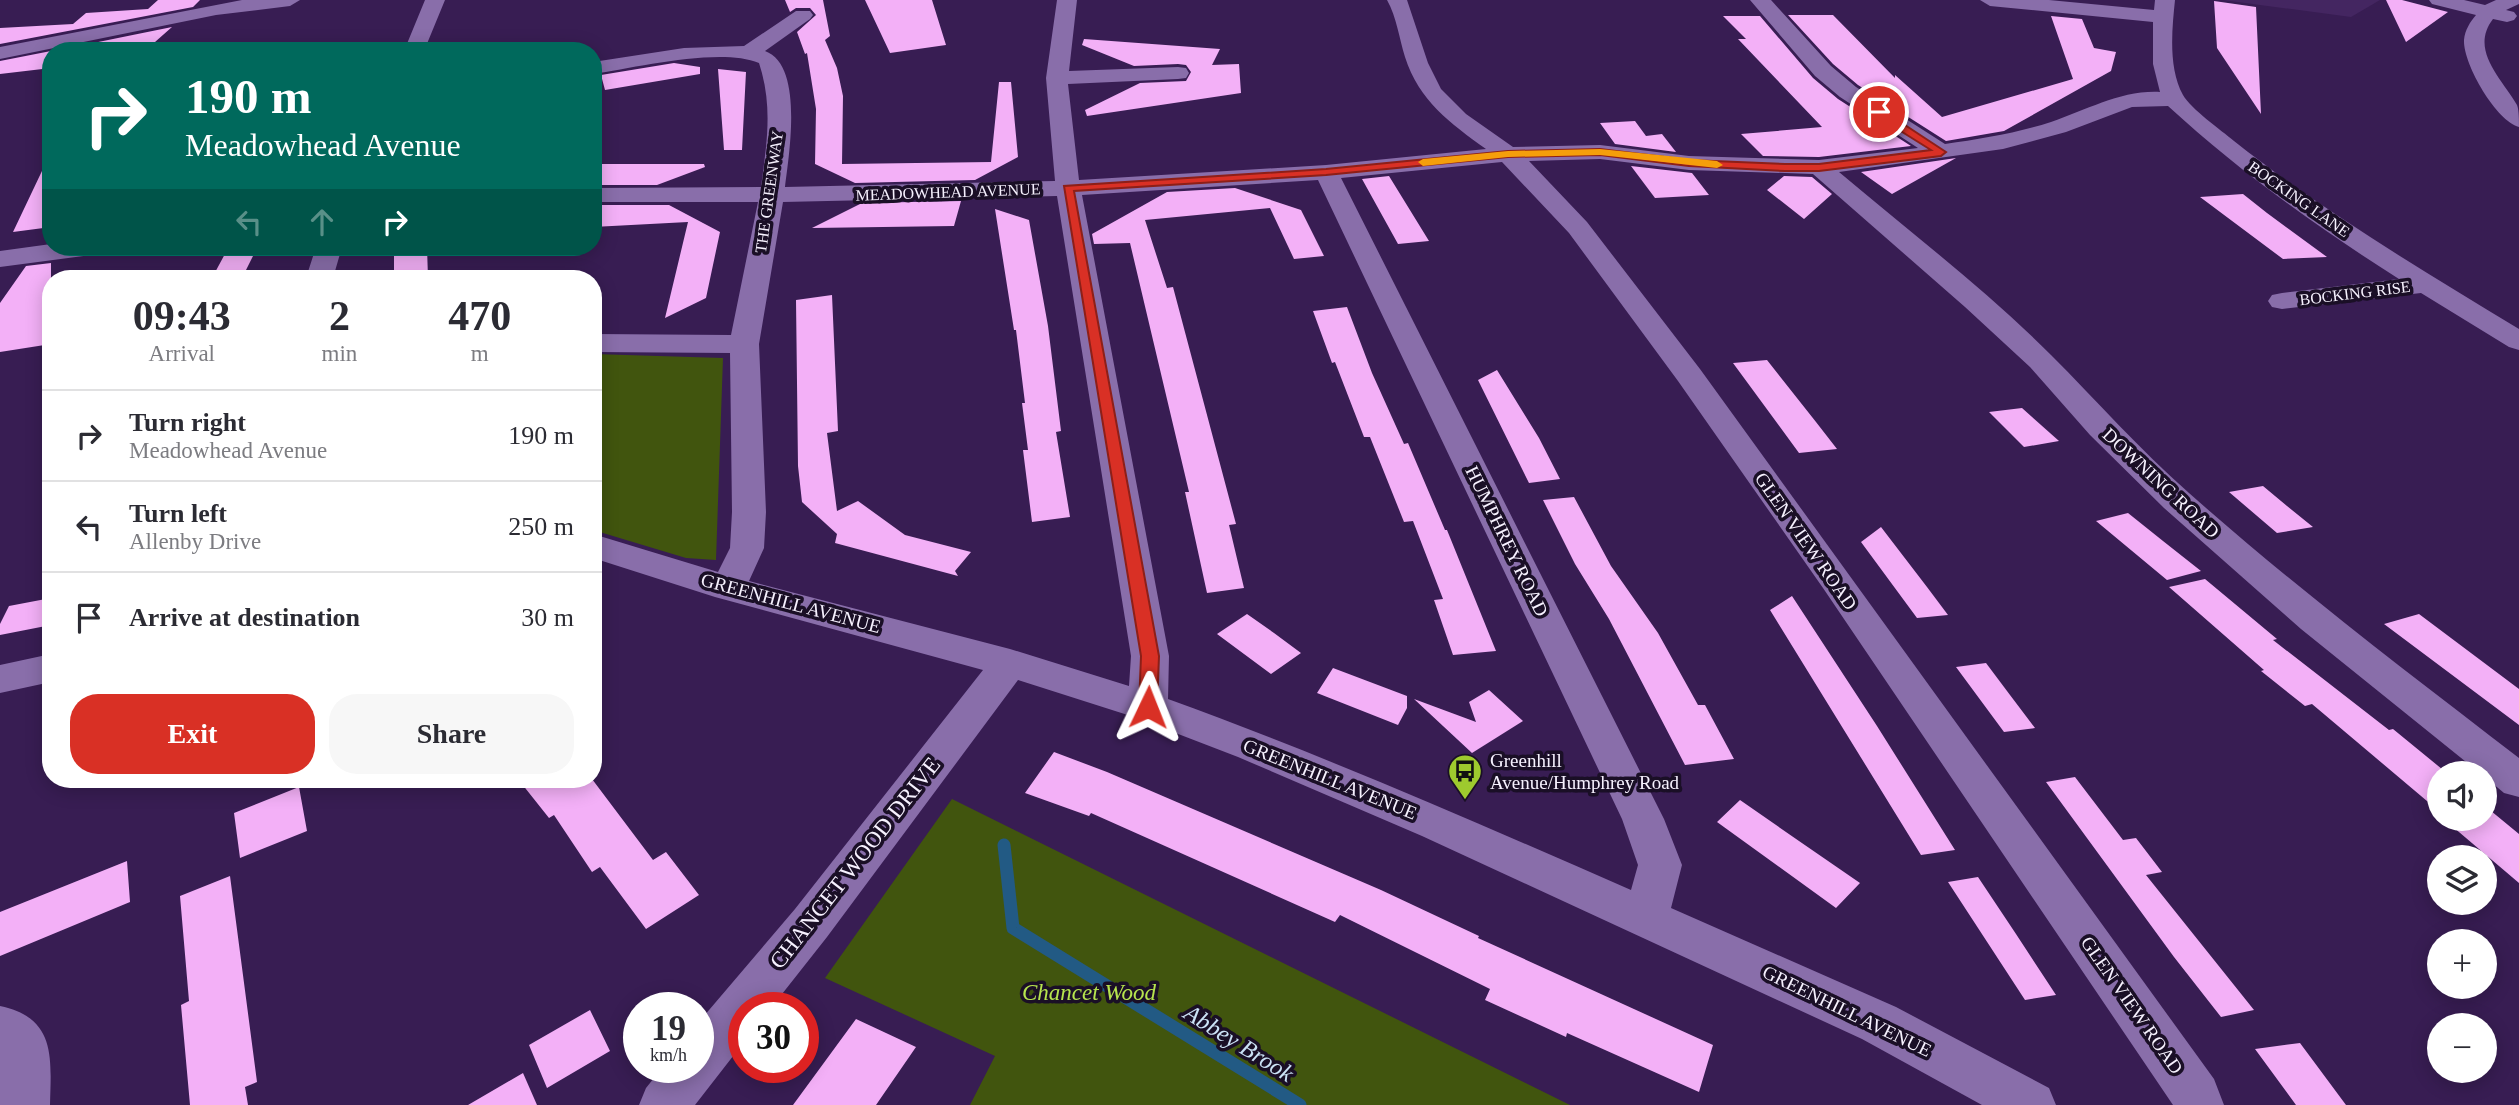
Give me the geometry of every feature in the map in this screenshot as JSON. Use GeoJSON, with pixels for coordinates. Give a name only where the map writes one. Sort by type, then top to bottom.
{"type":"FeatureCollection","features":[{"type":"Feature","properties":{"kind":"street"},"geometry":{"type":"LineString","coordinates":[[54,42],[203,12],[290,0]]}},
{"type":"Feature","properties":{"kind":"street"},"geometry":{"type":"LineString","coordinates":[[418,42],[435,0]]}},
{"type":"Feature","properties":{"kind":"street"},"geometry":{"type":"LineString","coordinates":[[1067,0],[1058,78],[1059,116],[1068,188],[1150,656],[1148,707]]}},
{"type":"Feature","properties":{"kind":"street","name":"GLEN VIEW ROAD"},"geometry":{"type":"LineString","coordinates":[[1396,0],[1402,9],[1420,72],[1433,95],[1451,113],[1508,154],[1535,179],[1611,270],[1706,398],[2196,1096],[2199,1105]]}},
{"type":"Feature","properties":{"kind":"street"},"geometry":{"type":"LineString","coordinates":[[1760,0],[1823,71],[1848,92],[1941,152]]}},
{"type":"Feature","properties":{"kind":"street"},"geometry":{"type":"LineString","coordinates":[[1990,0],[2164,8],[2163,56],[2168,87],[2174,100]]}},
{"type":"Feature","properties":{"kind":"street"},"geometry":{"type":"LineString","coordinates":[[2439,0],[2519,19]]}},
{"type":"Feature","properties":{"kind":"street"},"geometry":{"type":"LineString","coordinates":[[2512,0],[2488,12],[2478,28],[2475,44],[2477,60],[2485,80],[2519,120]]}},
{"type":"Feature","properties":{"kind":"street"},"geometry":{"type":"LineString","coordinates":[[602,67],[710,53],[751,51],[803,15]]}},
{"type":"Feature","properties":{"kind":"street"},"geometry":{"type":"LineString","coordinates":[[0,53],[42,45]]}},
{"type":"Feature","properties":{"kind":"street","name":"THE GREENWAY"},"geometry":{"type":"LineString","coordinates":[[727,588],[747,548],[749,512],[744,344],[772,194],[780,131],[778,89],[768,59],[751,51]]}},
{"type":"Feature","properties":{"kind":"street"},"geometry":{"type":"LineString","coordinates":[[1058,78],[1178,73]]}},
{"type":"Feature","properties":{"kind":"street","name":"MEADOWHEAD AVENUE"},"geometry":{"type":"LineString","coordinates":[[602,195],[1068,188],[1326,172],[1508,154],[1600,152],[1689,163],[1819,167],[1941,152],[2036,133],[2127,101],[2143,98],[2174,100]]}},
{"type":"Feature","properties":{"kind":"street","name":"BOCKING LANE"},"geometry":{"type":"LineString","coordinates":[[2174,100],[2244,160],[2427,284],[2519,341]]}},
{"type":"Feature","properties":{"kind":"street","name":"DOWNING ROAD"},"geometry":{"type":"LineString","coordinates":[[1819,167],[1975,301],[2040,361],[2101,428],[2176,500],[2314,620],[2519,780]]}},
{"type":"Feature","properties":{"kind":"street","name":"HUMPHREY ROAD"},"geometry":{"type":"LineString","coordinates":[[1326,172],[1643,819],[1660,865],[1646,916]]}},
{"type":"Feature","properties":{"kind":"street"},"geometry":{"type":"LineString","coordinates":[[4,265],[48,256]]}},
{"type":"Feature","properties":{"kind":"street","name":"BOCKING RISE"},"geometry":{"type":"LineString","coordinates":[[2282,301],[2427,284]]}},
{"type":"Feature","properties":{"kind":"street"},"geometry":{"type":"LineString","coordinates":[[602,343],[744,344]]}},
{"type":"Feature","properties":{"kind":"street","name":"GREENHILL AVENUE"},"geometry":{"type":"LineString","coordinates":[[602,549],[727,588],[1010,663],[1148,707],[1252,746],[1646,916],[1879,1023],[2031,1105]]}},
{"type":"Feature","properties":{"kind":"street","name":"CHANCET WOOD DRIVE"},"geometry":{"type":"LineString","coordinates":[[714,1041],[811,923],[1010,663]]}},
{"type":"Feature","properties":{"kind":"street"},"geometry":{"type":"LineString","coordinates":[[0,679],[42,670]]}},
{"type":"Feature","properties":{"kind":"street"},"geometry":{"type":"LineString","coordinates":[[0,1028],[9,1030],[27,1052],[25,1105]]}},
{"type":"Feature","properties":{"kind":"street"},"geometry":{"type":"LineString","coordinates":[[664,1105],[681,1083]]}},
{"type":"Feature","properties":{"kind":"shaded area"},"geometry":{"type":"Polygon","coordinates":[[[2223,0],[2380,0],[2351,17],[2223,0]]]}},
{"type":"Feature","properties":{"kind":"green space"},"geometry":{"type":"Polygon","coordinates":[[[602,354],[723,358],[716,560],[686,558],[602,533],[602,354]]]}},
{"type":"Feature","properties":{"kind":"green space","name":"Chancet Wood"},"geometry":{"type":"Polygon","coordinates":[[[952,799],[1570,1105],[970,1105],[995,1056],[825,978],[952,799]]]}},
{"type":"Feature","properties":{"kind":"building"},"geometry":{"type":"Polygon","coordinates":[[[158,0],[200,0],[193,7],[0,44],[0,28],[73,24],[86,13],[148,9],[158,0]]]}},
{"type":"Feature","properties":{"kind":"building"},"geometry":{"type":"Polygon","coordinates":[[[785,0],[823,0],[830,36],[825,40],[837,68],[843,96],[842,164],[991,162],[999,82],[1011,82],[1018,157],[975,180],[855,183],[815,164],[816,109],[807,53],[805,54],[797,32],[816,15],[810,8],[796,8],[790,12],[785,0]]]}},
{"type":"Feature","properties":{"kind":"building"},"geometry":{"type":"Polygon","coordinates":[[[865,0],[932,0],[946,45],[890,53],[865,0]]]}},
{"type":"Feature","properties":{"kind":"building"},"geometry":{"type":"Polygon","coordinates":[[[2386,0],[2402,0],[2448,12],[2406,42],[2386,0]]]}},
{"type":"Feature","properties":{"kind":"building"},"geometry":{"type":"Polygon","coordinates":[[[2214,1],[2256,7],[2261,114],[2217,48],[2214,1]]]}},
{"type":"Feature","properties":{"kind":"building"},"geometry":{"type":"Polygon","coordinates":[[[1788,15],[1833,15],[1895,78],[1895,75],[1942,117],[2073,79],[2051,16],[2082,19],[2094,48],[2116,52],[2111,71],[2004,131],[1946,141],[1858,85],[1833,64],[1788,15]]]}},
{"type":"Feature","properties":{"kind":"building"},"geometry":{"type":"Polygon","coordinates":[[[1723,16],[1760,16],[1813,78],[1838,99],[1911,146],[1819,157],[1763,156],[1741,134],[1822,127],[1738,39],[1746,39],[1723,16]]]}},
{"type":"Feature","properties":{"kind":"building"},"geometry":{"type":"Polygon","coordinates":[[[172,27],[155,42],[98,42],[172,27]]]}},
{"type":"Feature","properties":{"kind":"building"},"geometry":{"type":"Polygon","coordinates":[[[1084,39],[1220,49],[1212,65],[1239,64],[1241,93],[1087,116],[1085,110],[1140,83],[1186,81],[1191,72],[1186,65],[1178,64],[1134,66],[1082,45],[1084,39]]]}},
{"type":"Feature","properties":{"kind":"building"},"geometry":{"type":"Polygon","coordinates":[[[42,53],[42,69],[0,74],[0,61],[42,53]]]}},
{"type":"Feature","properties":{"kind":"building"},"geometry":{"type":"Polygon","coordinates":[[[674,63],[700,67],[700,74],[605,90],[602,75],[674,63]]]}},
{"type":"Feature","properties":{"kind":"building"},"geometry":{"type":"Polygon","coordinates":[[[718,69],[746,72],[742,150],[724,150],[718,69]]]}},
{"type":"Feature","properties":{"kind":"building"},"geometry":{"type":"Polygon","coordinates":[[[1635,121],[1646,136],[1662,134],[1676,152],[1615,144],[1600,123],[1635,121]]]}},
{"type":"Feature","properties":{"kind":"building"},"geometry":{"type":"Polygon","coordinates":[[[1956,158],[1892,194],[1861,172],[1956,158]]]}},
{"type":"Feature","properties":{"kind":"building"},"geometry":{"type":"Polygon","coordinates":[[[602,164],[704,164],[705,167],[657,185],[602,185],[602,164]]]}},
{"type":"Feature","properties":{"kind":"building"},"geometry":{"type":"Polygon","coordinates":[[[1631,166],[1692,173],[1709,195],[1655,198],[1631,166]]]}},
{"type":"Feature","properties":{"kind":"building"},"geometry":{"type":"Polygon","coordinates":[[[42,171],[42,228],[13,232],[42,171]]]}},
{"type":"Feature","properties":{"kind":"building"},"geometry":{"type":"Polygon","coordinates":[[[1389,176],[1429,241],[1398,244],[1362,179],[1389,176]]]}},
{"type":"Feature","properties":{"kind":"building"},"geometry":{"type":"Polygon","coordinates":[[[1784,176],[1812,177],[1832,194],[1804,219],[1767,190],[1784,176]]]}},
{"type":"Feature","properties":{"kind":"building"},"geometry":{"type":"Polygon","coordinates":[[[1235,188],[1301,210],[1324,256],[1294,259],[1270,208],[1145,220],[1167,288],[1173,287],[1236,524],[1229,525],[1244,588],[1207,593],[1185,492],[1189,492],[1130,243],[1094,244],[1092,234],[1167,192],[1235,188]]]}},
{"type":"Feature","properties":{"kind":"building"},"geometry":{"type":"Polygon","coordinates":[[[2243,194],[2327,257],[2283,259],[2200,197],[2243,194]]]}},
{"type":"Feature","properties":{"kind":"building"},"geometry":{"type":"Polygon","coordinates":[[[961,201],[954,226],[812,228],[862,203],[961,201]]]}},
{"type":"Feature","properties":{"kind":"building"},"geometry":{"type":"Polygon","coordinates":[[[602,205],[669,205],[720,232],[706,298],[665,318],[688,222],[602,227],[602,205]]]}},
{"type":"Feature","properties":{"kind":"building"},"geometry":{"type":"Polygon","coordinates":[[[995,209],[1029,220],[1048,326],[1061,431],[1056,432],[1070,517],[1032,522],[1023,450],[1028,450],[1022,403],[1025,403],[1016,330],[995,209]]]}},
{"type":"Feature","properties":{"kind":"building"},"geometry":{"type":"Polygon","coordinates":[[[224,256],[253,256],[246,270],[216,270],[224,256]]]}},
{"type":"Feature","properties":{"kind":"building"},"geometry":{"type":"Polygon","coordinates":[[[394,256],[427,256],[428,270],[394,270],[394,256]]]}},
{"type":"Feature","properties":{"kind":"building"},"geometry":{"type":"Polygon","coordinates":[[[51,263],[51,270],[42,270],[42,345],[0,352],[0,303],[26,266],[51,263]]]}},
{"type":"Feature","properties":{"kind":"building"},"geometry":{"type":"Polygon","coordinates":[[[832,295],[838,431],[827,433],[837,511],[858,501],[905,535],[971,552],[955,571],[958,576],[835,543],[837,534],[802,502],[798,466],[796,300],[832,295]]]}},
{"type":"Feature","properties":{"kind":"building"},"geometry":{"type":"Polygon","coordinates":[[[1347,307],[1372,373],[1404,444],[1408,443],[1447,530],[1496,651],[1453,655],[1434,600],[1443,599],[1413,521],[1404,522],[1370,437],[1364,437],[1335,362],[1332,363],[1313,311],[1347,307]]]}},
{"type":"Feature","properties":{"kind":"building"},"geometry":{"type":"Polygon","coordinates":[[[1767,360],[1837,449],[1799,453],[1733,363],[1767,360]]]}},
{"type":"Feature","properties":{"kind":"building"},"geometry":{"type":"Polygon","coordinates":[[[1497,370],[1539,438],[1560,479],[1529,483],[1478,380],[1497,370]]]}},
{"type":"Feature","properties":{"kind":"building"},"geometry":{"type":"Polygon","coordinates":[[[2022,408],[2059,441],[2024,447],[1989,412],[2022,408]]]}},
{"type":"Feature","properties":{"kind":"building"},"geometry":{"type":"Polygon","coordinates":[[[2263,486],[2313,527],[2277,533],[2229,492],[2263,486]]]}},
{"type":"Feature","properties":{"kind":"building"},"geometry":{"type":"Polygon","coordinates":[[[1574,497],[1611,566],[1658,633],[1698,705],[1705,705],[1734,759],[1685,765],[1543,500],[1574,497]]]}},
{"type":"Feature","properties":{"kind":"building"},"geometry":{"type":"Polygon","coordinates":[[[2128,513],[2201,571],[2167,580],[2096,521],[2128,513]]]}},
{"type":"Feature","properties":{"kind":"building"},"geometry":{"type":"Polygon","coordinates":[[[1881,527],[1948,615],[1917,618],[1861,542],[1881,527]]]}},
{"type":"Feature","properties":{"kind":"building"},"geometry":{"type":"Polygon","coordinates":[[[2205,579],[2277,639],[2273,640],[2432,761],[2427,761],[2427,801],[2312,704],[2305,706],[2261,671],[2264,670],[2169,587],[2205,579]]]}},
{"type":"Feature","properties":{"kind":"building"},"geometry":{"type":"Polygon","coordinates":[[[1792,596],[1955,850],[1921,855],[1770,610],[1792,596]]]}},
{"type":"Feature","properties":{"kind":"building"},"geometry":{"type":"Polygon","coordinates":[[[42,600],[42,627],[0,635],[0,624],[9,606],[42,600]]]}},
{"type":"Feature","properties":{"kind":"building"},"geometry":{"type":"Polygon","coordinates":[[[1247,614],[1301,653],[1271,674],[1217,634],[1247,614]]]}},
{"type":"Feature","properties":{"kind":"building"},"geometry":{"type":"Polygon","coordinates":[[[2419,614],[2519,689],[2519,725],[2384,624],[2419,614]]]}},
{"type":"Feature","properties":{"kind":"building"},"geometry":{"type":"Polygon","coordinates":[[[1986,663],[2035,728],[2004,732],[1956,667],[1986,663]]]}},
{"type":"Feature","properties":{"kind":"building"},"geometry":{"type":"Polygon","coordinates":[[[1333,668],[1407,696],[1407,708],[1398,725],[1317,693],[1333,668]]]}},
{"type":"Feature","properties":{"kind":"building"},"geometry":{"type":"Polygon","coordinates":[[[1489,690],[1523,721],[1472,753],[1414,699],[1476,722],[1469,702],[1489,690]]]}},
{"type":"Feature","properties":{"kind":"building"},"geometry":{"type":"Polygon","coordinates":[[[1054,752],[1107,772],[1381,890],[1479,936],[1478,938],[1713,1045],[1699,1092],[1485,1000],[1490,989],[1340,915],[1335,922],[1091,813],[1089,816],[1025,793],[1054,752]]]}},
{"type":"Feature","properties":{"kind":"building"},"geometry":{"type":"Polygon","coordinates":[[[2075,777],[2123,840],[2136,838],[2162,872],[2146,875],[2254,1010],[2221,1017],[2174,957],[2046,782],[2075,777]]]}},
{"type":"Feature","properties":{"kind":"building"},"geometry":{"type":"Polygon","coordinates":[[[299,788],[307,831],[240,858],[234,813],[299,788]]]}},
{"type":"Feature","properties":{"kind":"building"},"geometry":{"type":"Polygon","coordinates":[[[525,788],[599,788],[653,860],[666,852],[699,895],[646,929],[600,867],[592,872],[554,815],[549,818],[525,788]]]}},
{"type":"Feature","properties":{"kind":"building"},"geometry":{"type":"Polygon","coordinates":[[[1740,800],[1860,883],[1836,908],[1717,822],[1740,800]]]}},
{"type":"Feature","properties":{"kind":"building"},"geometry":{"type":"Polygon","coordinates":[[[2497,816],[2519,834],[2519,883],[2497,864],[2497,845],[2474,845],[2458,831],[2497,831],[2497,816]]]}},
{"type":"Feature","properties":{"kind":"building"},"geometry":{"type":"Polygon","coordinates":[[[127,861],[130,902],[0,956],[0,912],[127,861]]]}},
{"type":"Feature","properties":{"kind":"building"},"geometry":{"type":"Polygon","coordinates":[[[230,876],[257,1082],[245,1087],[248,1105],[190,1105],[181,1005],[189,1001],[180,896],[230,876]]]}},
{"type":"Feature","properties":{"kind":"building"},"geometry":{"type":"Polygon","coordinates":[[[1978,877],[2056,995],[2025,1000],[1948,882],[1978,877]]]}},
{"type":"Feature","properties":{"kind":"building"},"geometry":{"type":"Polygon","coordinates":[[[590,1010],[610,1051],[547,1088],[529,1045],[590,1010]]]}},
{"type":"Feature","properties":{"kind":"building"},"geometry":{"type":"Polygon","coordinates":[[[856,1019],[916,1047],[876,1105],[793,1105],[809,1083],[819,1083],[819,1070],[856,1019]]]}},
{"type":"Feature","properties":{"kind":"building"},"geometry":{"type":"Polygon","coordinates":[[[2300,1043],[2346,1105],[2296,1105],[2255,1049],[2300,1043]]]}},
{"type":"Feature","properties":{"kind":"building"},"geometry":{"type":"Polygon","coordinates":[[[523,1073],[537,1105],[468,1105],[523,1073]]]}},
{"type":"Feature","properties":{"kind":"waterway","name":"Abbey Brook"},"geometry":{"type":"LineString","coordinates":[[1004,845],[1013,928],[1300,1105]]}},
{"type":"Feature","properties":{"kind":"slow traffic"},"geometry":{"type":"LineString","coordinates":[[1423,162],[1508,154],[1600,152],[1717,165]]}},
{"type":"Feature","properties":{"kind":"place","name":"Greenhill Avenue/Humphrey Road"},"geometry":{"type":"Point","coordinates":[1465,801]}},
{"type":"Feature","properties":{"kind":"route"},"geometry":{"type":"LineString","coordinates":[[1148,707],[1150,656],[1068,188],[1326,172],[1508,154],[1600,152],[1689,163],[1785,168],[1819,167],[1941,152],[1879,112]]}}]}
